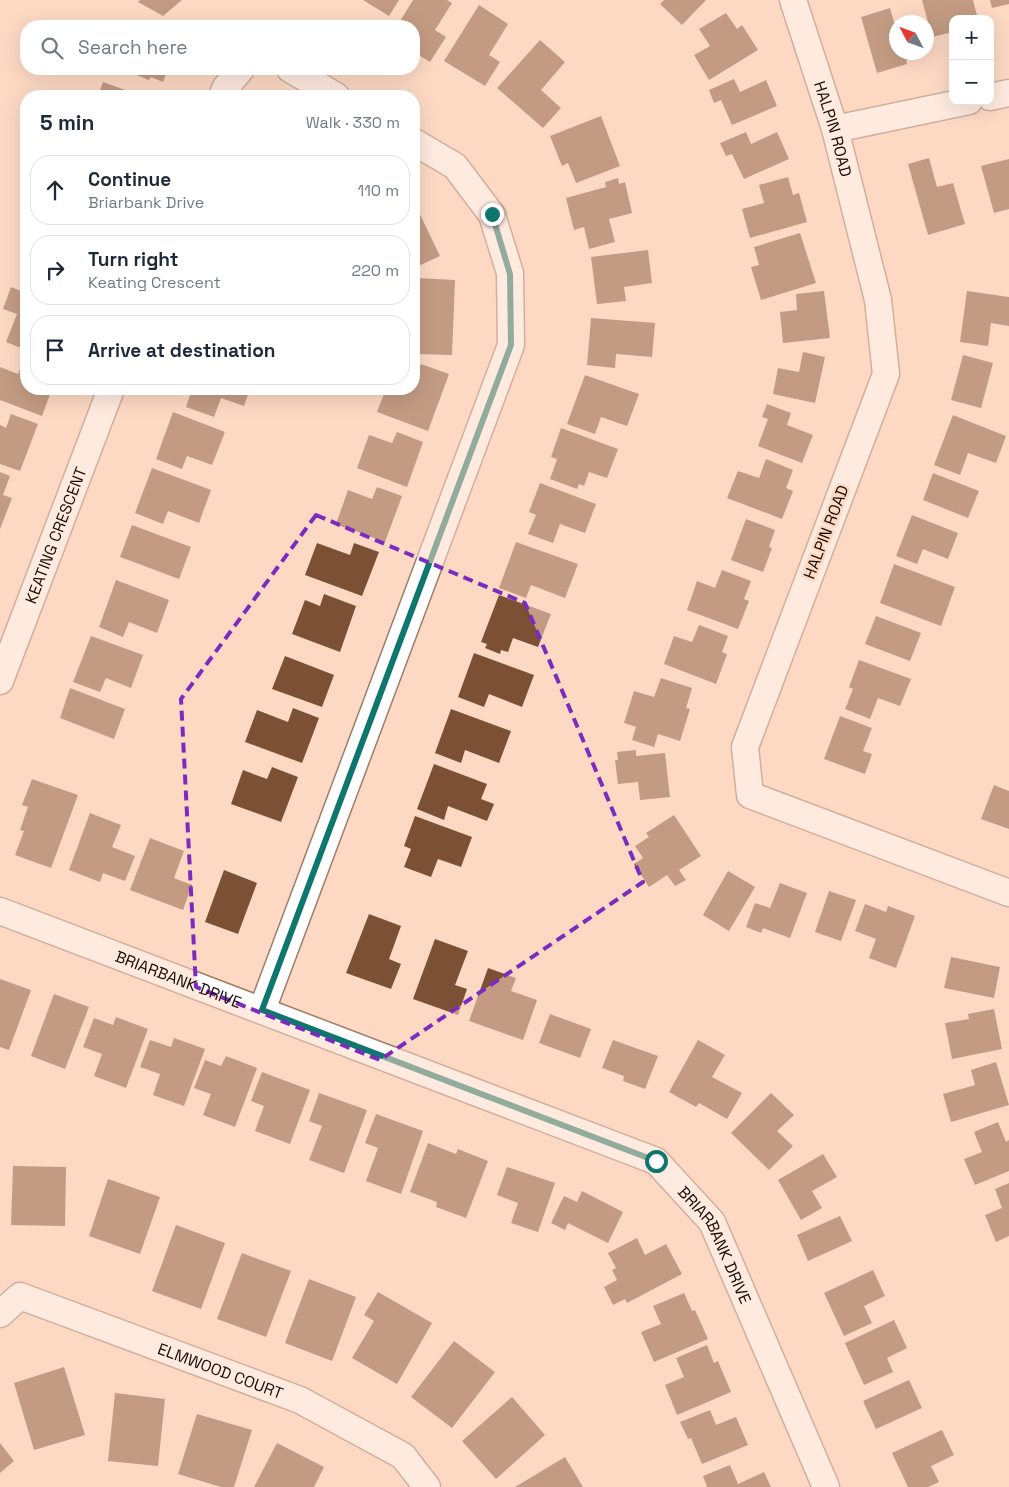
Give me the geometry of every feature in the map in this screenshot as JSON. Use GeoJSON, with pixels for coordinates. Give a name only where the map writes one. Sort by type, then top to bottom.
{"type":"FeatureCollection","features":[{"type":"Feature","properties":{"kind":"street","name":"HALPIN ROAD"},"geometry":{"type":"LineString","coordinates":[[793,0],[835,129],[878,300],[886,374],[745,747],[750,795],[1009,893]]}},
{"type":"Feature","properties":{"kind":"street"},"geometry":{"type":"LineString","coordinates":[[225,90],[235,75]]}},
{"type":"Feature","properties":{"kind":"street"},"geometry":{"type":"LineString","coordinates":[[300,75],[326,90]]}},
{"type":"Feature","properties":{"kind":"street"},"geometry":{"type":"LineString","coordinates":[[994,96],[1009,93]]}},
{"type":"Feature","properties":{"kind":"street"},"geometry":{"type":"LineString","coordinates":[[835,129],[950,105]]}},
{"type":"Feature","properties":{"kind":"street"},"geometry":{"type":"LineString","coordinates":[[262,1010],[511,345],[510,274],[492,214],[454,166],[420,146]]}},
{"type":"Feature","properties":{"kind":"street","name":"KEATING CRESCENT"},"geometry":{"type":"LineString","coordinates":[[0,681],[109,395]]}},
{"type":"Feature","properties":{"kind":"street","name":"BRIARBANK DRIVE"},"geometry":{"type":"LineString","coordinates":[[0,911],[656,1161],[712,1222],[826,1487]]}},
{"type":"Feature","properties":{"kind":"street","name":"ELMWOOD COURT"},"geometry":{"type":"LineString","coordinates":[[0,1314],[20,1296],[300,1400],[403,1456],[427,1487]]}},
{"type":"Feature","properties":{"kind":"highlighted area"},"geometry":{"type":"Polygon","coordinates":[[[316,515],[525,603],[643,882],[380,1060],[196,987],[181,699],[316,515]]]}},
{"type":"Feature","properties":{"kind":"building"},"geometry":{"type":"Polygon","coordinates":[[[140,0],[182,0],[163,16],[138,2],[140,0]]]}},
{"type":"Feature","properties":{"kind":"building"},"geometry":{"type":"Polygon","coordinates":[[[363,0],[399,0],[389,16],[363,0]]]}},
{"type":"Feature","properties":{"kind":"building"},"geometry":{"type":"Polygon","coordinates":[[[413,0],[447,0],[452,3],[435,30],[446,37],[430,62],[420,56],[420,20],[401,20],[413,0]]]}},
{"type":"Feature","properties":{"kind":"building"},"geometry":{"type":"Polygon","coordinates":[[[664,0],[706,0],[682,25],[660,4],[664,0]]]}},
{"type":"Feature","properties":{"kind":"building"},"geometry":{"type":"Polygon","coordinates":[[[922,0],[973,0],[977,15],[949,15],[949,33],[934,37],[934,15],[926,15],[922,0]]]}},
{"type":"Feature","properties":{"kind":"building"},"geometry":{"type":"Polygon","coordinates":[[[990,0],[1009,0],[1009,4],[992,8],[990,0]]]}},
{"type":"Feature","properties":{"kind":"building"},"geometry":{"type":"Polygon","coordinates":[[[479,5],[508,24],[489,55],[500,62],[485,86],[444,61],[479,5]]]}},
{"type":"Feature","properties":{"kind":"building"},"geometry":{"type":"Polygon","coordinates":[[[890,8],[892,15],[889,15],[889,60],[906,60],[907,64],[877,73],[861,17],[890,8]]]}},
{"type":"Feature","properties":{"kind":"building"},"geometry":{"type":"Polygon","coordinates":[[[726,13],[737,29],[742,25],[758,50],[709,80],[694,55],[710,46],[699,29],[726,13]]]}},
{"type":"Feature","properties":{"kind":"building"},"geometry":{"type":"Polygon","coordinates":[[[540,40],[565,62],[541,90],[561,108],[543,128],[497,88],[540,40]]]}},
{"type":"Feature","properties":{"kind":"building"},"geometry":{"type":"Polygon","coordinates":[[[136,75],[166,75],[163,82],[151,77],[149,80],[136,75]]]}},
{"type":"Feature","properties":{"kind":"building"},"geometry":{"type":"Polygon","coordinates":[[[734,79],[740,92],[766,80],[777,106],[732,125],[721,100],[714,103],[709,90],[734,79]]]}},
{"type":"Feature","properties":{"kind":"building"},"geometry":{"type":"Polygon","coordinates":[[[103,82],[125,90],[100,90],[103,82]]]}},
{"type":"Feature","properties":{"kind":"building"},"geometry":{"type":"Polygon","coordinates":[[[601,116],[620,166],[576,183],[568,163],[562,166],[550,136],[601,116]]]}},
{"type":"Feature","properties":{"kind":"building"},"geometry":{"type":"Polygon","coordinates":[[[746,132],[751,144],[777,132],[789,159],[744,179],[732,154],[726,156],[720,143],[746,132]]]}},
{"type":"Feature","properties":{"kind":"building"},"geometry":{"type":"Polygon","coordinates":[[[929,158],[937,187],[953,183],[965,224],[928,235],[908,164],[929,158]]]}},
{"type":"Feature","properties":{"kind":"building"},"geometry":{"type":"Polygon","coordinates":[[[1009,159],[1009,209],[994,213],[981,166],[1009,159]]]}},
{"type":"Feature","properties":{"kind":"building"},"geometry":{"type":"Polygon","coordinates":[[[788,177],[793,195],[799,193],[807,222],[750,238],[742,209],[764,203],[759,185],[788,177]]]}},
{"type":"Feature","properties":{"kind":"building"},"geometry":{"type":"Polygon","coordinates":[[[618,178],[619,184],[625,182],[632,213],[609,219],[615,242],[589,249],[584,227],[574,230],[566,198],[606,187],[605,182],[618,178]]]}},
{"type":"Feature","properties":{"kind":"building"},"geometry":{"type":"Polygon","coordinates":[[[420,214],[440,256],[420,265],[420,214]]]}},
{"type":"Feature","properties":{"kind":"building"},"geometry":{"type":"Polygon","coordinates":[[[800,233],[816,283],[761,300],[751,267],[759,265],[754,247],[800,233]]]}},
{"type":"Feature","properties":{"kind":"building"},"geometry":{"type":"Polygon","coordinates":[[[648,250],[652,283],[624,287],[626,301],[597,304],[591,257],[648,250]]]}},
{"type":"Feature","properties":{"kind":"building"},"geometry":{"type":"Polygon","coordinates":[[[420,278],[455,280],[452,355],[420,354],[420,278]]]}},
{"type":"Feature","properties":{"kind":"building"},"geometry":{"type":"Polygon","coordinates":[[[11,287],[20,291],[20,348],[6,342],[17,314],[3,309],[11,287]]]}},
{"type":"Feature","properties":{"kind":"building"},"geometry":{"type":"Polygon","coordinates":[[[824,291],[830,338],[783,343],[780,312],[797,310],[796,294],[824,291]]]}},
{"type":"Feature","properties":{"kind":"building"},"geometry":{"type":"Polygon","coordinates":[[[967,291],[1009,297],[1009,326],[991,323],[988,346],[960,342],[967,291]]]}},
{"type":"Feature","properties":{"kind":"building"},"geometry":{"type":"Polygon","coordinates":[[[591,318],[655,323],[652,357],[616,354],[615,368],[587,365],[591,318]]]}},
{"type":"Feature","properties":{"kind":"building"},"geometry":{"type":"Polygon","coordinates":[[[803,352],[825,357],[815,403],[773,394],[778,368],[799,372],[803,352]]]}},
{"type":"Feature","properties":{"kind":"building"},"geometry":{"type":"Polygon","coordinates":[[[963,355],[993,363],[981,408],[951,400],[963,355]]]}},
{"type":"Feature","properties":{"kind":"building"},"geometry":{"type":"Polygon","coordinates":[[[421,364],[449,374],[428,431],[377,412],[384,395],[420,395],[421,364]]]}},
{"type":"Feature","properties":{"kind":"building"},"geometry":{"type":"Polygon","coordinates":[[[0,367],[18,374],[20,369],[20,395],[50,395],[42,416],[0,400],[0,367]]]}},
{"type":"Feature","properties":{"kind":"building"},"geometry":{"type":"Polygon","coordinates":[[[585,375],[639,394],[627,426],[601,417],[595,434],[567,424],[585,375]]]}},
{"type":"Feature","properties":{"kind":"building"},"geometry":{"type":"Polygon","coordinates":[[[190,395],[248,395],[244,406],[221,398],[214,417],[186,407],[190,395]]]}},
{"type":"Feature","properties":{"kind":"building"},"geometry":{"type":"Polygon","coordinates":[[[767,404],[791,413],[787,425],[813,435],[802,463],[758,446],[768,419],[762,417],[767,404]]]}},
{"type":"Feature","properties":{"kind":"building"},"geometry":{"type":"Polygon","coordinates":[[[173,412],[225,432],[212,465],[187,456],[182,469],[156,459],[173,412]]]}},
{"type":"Feature","properties":{"kind":"building"},"geometry":{"type":"Polygon","coordinates":[[[11,414],[38,424],[20,471],[0,464],[0,425],[6,428],[11,414]]]}},
{"type":"Feature","properties":{"kind":"building"},"geometry":{"type":"Polygon","coordinates":[[[953,415],[1006,436],[996,463],[968,453],[960,475],[934,465],[953,415]]]}},
{"type":"Feature","properties":{"kind":"building"},"geometry":{"type":"Polygon","coordinates":[[[561,428],[618,449],[607,478],[589,472],[584,486],[579,484],[577,489],[550,479],[557,459],[551,457],[561,428]]]}},
{"type":"Feature","properties":{"kind":"building"},"geometry":{"type":"Polygon","coordinates":[[[397,432],[423,442],[407,487],[357,468],[369,435],[392,443],[397,432]]]}},
{"type":"Feature","properties":{"kind":"building"},"geometry":{"type":"Polygon","coordinates":[[[766,459],[793,470],[786,488],[793,491],[782,519],[727,498],[738,471],[759,478],[766,459]]]}},
{"type":"Feature","properties":{"kind":"building"},"geometry":{"type":"Polygon","coordinates":[[[152,468],[211,490],[199,523],[168,511],[163,524],[135,513],[152,468]]]}},
{"type":"Feature","properties":{"kind":"building"},"geometry":{"type":"Polygon","coordinates":[[[0,472],[10,476],[3,495],[12,498],[0,529],[0,472]]]}},
{"type":"Feature","properties":{"kind":"building"},"geometry":{"type":"Polygon","coordinates":[[[933,473],[979,491],[968,518],[923,500],[933,473]]]}},
{"type":"Feature","properties":{"kind":"building"},"geometry":{"type":"Polygon","coordinates":[[[540,483],[596,504],[585,533],[560,524],[553,543],[528,534],[536,515],[529,512],[540,483]]]}},
{"type":"Feature","properties":{"kind":"building"},"geometry":{"type":"Polygon","coordinates":[[[377,487],[402,496],[385,542],[336,524],[348,490],[372,499],[377,487]]]}},
{"type":"Feature","properties":{"kind":"building"},"geometry":{"type":"Polygon","coordinates":[[[912,515],[958,533],[948,559],[923,549],[917,564],[896,556],[912,515]]]}},
{"type":"Feature","properties":{"kind":"building"},"geometry":{"type":"Polygon","coordinates":[[[746,519],[775,530],[769,547],[772,548],[763,572],[731,560],[746,519]]]}},
{"type":"Feature","properties":{"kind":"building"},"geometry":{"type":"Polygon","coordinates":[[[132,525],[191,547],[179,579],[120,557],[132,525]]]}},
{"type":"Feature","properties":{"kind":"building"},"geometry":{"type":"Polygon","coordinates":[[[516,542],[578,564],[565,598],[531,585],[526,598],[499,588],[516,542]]]}},
{"type":"Feature","properties":{"kind":"building"},"geometry":{"type":"Polygon","coordinates":[[[317,543],[350,555],[354,543],[379,552],[362,596],[305,575],[317,543]]]}},
{"type":"Feature","properties":{"kind":"building"},"geometry":{"type":"Polygon","coordinates":[[[894,564],[955,587],[941,626],[880,603],[894,564]]]}},
{"type":"Feature","properties":{"kind":"building"},"geometry":{"type":"Polygon","coordinates":[[[722,570],[751,581],[744,599],[749,601],[738,629],[687,610],[697,581],[715,588],[722,570]]]}},
{"type":"Feature","properties":{"kind":"building"},"geometry":{"type":"Polygon","coordinates":[[[116,580],[169,600],[157,633],[129,622],[123,637],[99,627],[116,580]]]}},
{"type":"Feature","properties":{"kind":"building"},"geometry":{"type":"Polygon","coordinates":[[[324,594],[356,606],[340,652],[292,634],[305,600],[320,606],[324,594]]]}},
{"type":"Feature","properties":{"kind":"building"},"geometry":{"type":"Polygon","coordinates":[[[499,595],[551,614],[538,647],[513,638],[508,652],[501,650],[500,654],[485,648],[487,644],[481,642],[499,595]]]}},
{"type":"Feature","properties":{"kind":"building"},"geometry":{"type":"Polygon","coordinates":[[[876,616],[921,633],[910,661],[865,644],[876,616]]]}},
{"type":"Feature","properties":{"kind":"building"},"geometry":{"type":"Polygon","coordinates":[[[699,625],[728,636],[722,652],[727,654],[716,684],[664,664],[674,636],[692,642],[699,625]]]}},
{"type":"Feature","properties":{"kind":"building"},"geometry":{"type":"Polygon","coordinates":[[[91,636],[143,655],[131,688],[106,678],[100,692],[73,682],[91,636]]]}},
{"type":"Feature","properties":{"kind":"building"},"geometry":{"type":"Polygon","coordinates":[[[474,653],[534,675],[522,707],[489,694],[484,707],[458,697],[474,653]]]}},
{"type":"Feature","properties":{"kind":"building"},"geometry":{"type":"Polygon","coordinates":[[[285,656],[334,675],[322,707],[272,689],[285,656]]]}},
{"type":"Feature","properties":{"kind":"building"},"geometry":{"type":"Polygon","coordinates":[[[859,660],[911,679],[900,706],[878,698],[870,719],[845,709],[853,689],[849,687],[859,660]]]}},
{"type":"Feature","properties":{"kind":"building"},"geometry":{"type":"Polygon","coordinates":[[[661,678],[692,688],[686,708],[690,709],[680,741],[658,734],[654,747],[632,740],[636,727],[624,723],[634,691],[654,697],[661,678]]]}},
{"type":"Feature","properties":{"kind":"building"},"geometry":{"type":"Polygon","coordinates":[[[70,688],[125,709],[114,739],[60,718],[70,688]]]}},
{"type":"Feature","properties":{"kind":"building"},"geometry":{"type":"Polygon","coordinates":[[[293,708],[319,718],[302,763],[245,742],[257,710],[288,722],[293,708]]]}},
{"type":"Feature","properties":{"kind":"building"},"geometry":{"type":"Polygon","coordinates":[[[451,709],[511,731],[499,763],[465,750],[461,763],[435,753],[451,709]]]}},
{"type":"Feature","properties":{"kind":"building"},"geometry":{"type":"Polygon","coordinates":[[[840,716],[872,728],[863,751],[872,754],[865,774],[824,759],[840,716]]]}},
{"type":"Feature","properties":{"kind":"building"},"geometry":{"type":"Polygon","coordinates":[[[636,750],[636,756],[665,753],[670,797],[640,800],[638,782],[618,784],[615,760],[618,760],[617,752],[636,750]]]}},
{"type":"Feature","properties":{"kind":"building"},"geometry":{"type":"Polygon","coordinates":[[[434,764],[487,784],[481,799],[494,804],[487,821],[448,806],[444,820],[417,809],[434,764]]]}},
{"type":"Feature","properties":{"kind":"building"},"geometry":{"type":"Polygon","coordinates":[[[272,767],[298,777],[281,822],[231,804],[243,770],[267,779],[272,767]]]}},
{"type":"Feature","properties":{"kind":"building"},"geometry":{"type":"Polygon","coordinates":[[[32,779],[78,795],[51,868],[15,855],[24,831],[20,830],[28,807],[22,805],[32,779]]]}},
{"type":"Feature","properties":{"kind":"building"},"geometry":{"type":"Polygon","coordinates":[[[994,785],[1009,791],[1009,829],[981,819],[994,785]]]}},
{"type":"Feature","properties":{"kind":"building"},"geometry":{"type":"Polygon","coordinates":[[[90,813],[121,825],[112,847],[135,856],[125,881],[103,873],[100,882],[69,870],[90,813]]]}},
{"type":"Feature","properties":{"kind":"building"},"geometry":{"type":"Polygon","coordinates":[[[674,815],[701,856],[679,870],[686,880],[675,886],[667,875],[649,887],[634,864],[643,858],[635,846],[649,837],[646,833],[674,815]]]}},
{"type":"Feature","properties":{"kind":"building"},"geometry":{"type":"Polygon","coordinates":[[[415,816],[472,837],[461,867],[438,859],[431,877],[404,867],[411,849],[404,846],[415,816]]]}},
{"type":"Feature","properties":{"kind":"building"},"geometry":{"type":"Polygon","coordinates":[[[150,838],[184,851],[174,878],[192,885],[183,910],[130,890],[150,838]]]}},
{"type":"Feature","properties":{"kind":"building"},"geometry":{"type":"Polygon","coordinates":[[[224,870],[257,883],[238,934],[205,922],[224,870]]]}},
{"type":"Feature","properties":{"kind":"building"},"geometry":{"type":"Polygon","coordinates":[[[728,871],[755,887],[729,931],[703,915],[728,871]]]}},
{"type":"Feature","properties":{"kind":"building"},"geometry":{"type":"Polygon","coordinates":[[[780,883],[807,893],[790,938],[763,928],[761,933],[746,927],[755,903],[770,908],[780,883]]]}},
{"type":"Feature","properties":{"kind":"building"},"geometry":{"type":"Polygon","coordinates":[[[829,891],[856,900],[841,941],[815,932],[829,891]]]}},
{"type":"Feature","properties":{"kind":"building"},"geometry":{"type":"Polygon","coordinates":[[[865,904],[886,912],[888,906],[915,916],[896,968],[869,958],[876,939],[855,931],[865,904]]]}},
{"type":"Feature","properties":{"kind":"building"},"geometry":{"type":"Polygon","coordinates":[[[369,914],[401,926],[389,959],[401,964],[391,989],[346,973],[369,914]]]}},
{"type":"Feature","properties":{"kind":"building"},"geometry":{"type":"Polygon","coordinates":[[[435,939],[468,951],[455,985],[467,989],[458,1015],[413,999],[435,939]]]}},
{"type":"Feature","properties":{"kind":"building"},"geometry":{"type":"Polygon","coordinates":[[[951,957],[1000,967],[994,998],[944,988],[951,957]]]}},
{"type":"Feature","properties":{"kind":"building"},"geometry":{"type":"Polygon","coordinates":[[[488,968],[516,978],[511,991],[537,1000],[523,1040],[469,1021],[488,968]]]}},
{"type":"Feature","properties":{"kind":"building"},"geometry":{"type":"Polygon","coordinates":[[[0,979],[31,990],[9,1050],[0,1047],[0,979]]]}},
{"type":"Feature","properties":{"kind":"building"},"geometry":{"type":"Polygon","coordinates":[[[54,994],[89,1007],[65,1069],[31,1056],[54,994]]]}},
{"type":"Feature","properties":{"kind":"building"},"geometry":{"type":"Polygon","coordinates":[[[994,1009],[1002,1049],[952,1059],[945,1023],[969,1019],[968,1014],[994,1009]]]}},
{"type":"Feature","properties":{"kind":"building"},"geometry":{"type":"Polygon","coordinates":[[[550,1014],[591,1029],[580,1058],[539,1043],[550,1014]]]}},
{"type":"Feature","properties":{"kind":"building"},"geometry":{"type":"Polygon","coordinates":[[[116,1017],[148,1029],[126,1088],[94,1076],[102,1054],[83,1047],[94,1018],[113,1025],[116,1017]]]}},
{"type":"Feature","properties":{"kind":"building"},"geometry":{"type":"Polygon","coordinates":[[[174,1038],[205,1049],[184,1106],[153,1095],[160,1074],[140,1067],[150,1040],[171,1047],[174,1038]]]}},
{"type":"Feature","properties":{"kind":"building"},"geometry":{"type":"Polygon","coordinates":[[[613,1040],[658,1056],[645,1089],[623,1081],[624,1076],[602,1068],[613,1040]]]}},
{"type":"Feature","properties":{"kind":"building"},"geometry":{"type":"Polygon","coordinates":[[[698,1040],[725,1055],[712,1077],[742,1093],[727,1119],[699,1103],[696,1107],[669,1092],[698,1040]]]}},
{"type":"Feature","properties":{"kind":"building"},"geometry":{"type":"Polygon","coordinates":[[[226,1056],[257,1068],[235,1127],[203,1115],[211,1094],[194,1088],[205,1060],[221,1066],[226,1056]]]}},
{"type":"Feature","properties":{"kind":"building"},"geometry":{"type":"Polygon","coordinates":[[[996,1062],[1009,1105],[951,1122],[943,1094],[975,1085],[971,1070],[996,1062]]]}},
{"type":"Feature","properties":{"kind":"building"},"geometry":{"type":"Polygon","coordinates":[[[262,1072],[310,1090],[290,1144],[255,1131],[264,1106],[251,1101],[262,1072]]]}},
{"type":"Feature","properties":{"kind":"building"},"geometry":{"type":"Polygon","coordinates":[[[319,1093],[367,1110],[344,1173],[309,1160],[322,1126],[309,1121],[319,1093]]]}},
{"type":"Feature","properties":{"kind":"building"},"geometry":{"type":"Polygon","coordinates":[[[771,1093],[794,1115],[777,1131],[793,1146],[769,1170],[731,1133],[771,1093]]]}},
{"type":"Feature","properties":{"kind":"building"},"geometry":{"type":"Polygon","coordinates":[[[376,1114],[423,1131],[401,1194],[366,1181],[378,1148],[365,1143],[376,1114]]]}},
{"type":"Feature","properties":{"kind":"building"},"geometry":{"type":"Polygon","coordinates":[[[998,1122],[1006,1142],[1009,1140],[1009,1171],[975,1185],[964,1159],[982,1152],[974,1132],[998,1122]]]}},
{"type":"Feature","properties":{"kind":"building"},"geometry":{"type":"Polygon","coordinates":[[[428,1143],[456,1154],[458,1149],[488,1161],[466,1218],[436,1207],[437,1202],[410,1192],[428,1143]]]}},
{"type":"Feature","properties":{"kind":"building"},"geometry":{"type":"Polygon","coordinates":[[[823,1154],[837,1177],[812,1191],[822,1208],[801,1220],[778,1180],[823,1154]]]}},
{"type":"Feature","properties":{"kind":"building"},"geometry":{"type":"Polygon","coordinates":[[[13,1166],[66,1167],[65,1226],[11,1225],[13,1166]]]}},
{"type":"Feature","properties":{"kind":"building"},"geometry":{"type":"Polygon","coordinates":[[[507,1167],[555,1183],[538,1232],[511,1223],[518,1203],[497,1195],[507,1167]]]}},
{"type":"Feature","properties":{"kind":"building"},"geometry":{"type":"Polygon","coordinates":[[[108,1179],[160,1197],[140,1254],[89,1236],[108,1179]]]}},
{"type":"Feature","properties":{"kind":"building"},"geometry":{"type":"Polygon","coordinates":[[[1009,1183],[1009,1236],[996,1242],[985,1215],[1002,1208],[995,1189],[1009,1183]]]}},
{"type":"Feature","properties":{"kind":"building"},"geometry":{"type":"Polygon","coordinates":[[[582,1191],[623,1212],[608,1243],[568,1223],[565,1230],[551,1223],[564,1196],[577,1202],[582,1191]]]}},
{"type":"Feature","properties":{"kind":"building"},"geometry":{"type":"Polygon","coordinates":[[[840,1216],[852,1241],[808,1261],[797,1235],[840,1216]]]}},
{"type":"Feature","properties":{"kind":"building"},"geometry":{"type":"Polygon","coordinates":[[[176,1225],[225,1243],[201,1309],[152,1291],[176,1225]]]}},
{"type":"Feature","properties":{"kind":"building"},"geometry":{"type":"Polygon","coordinates":[[[637,1238],[645,1255],[666,1244],[682,1274],[627,1303],[625,1299],[613,1305],[604,1287],[617,1280],[612,1270],[616,1268],[608,1253],[637,1238]]]}},
{"type":"Feature","properties":{"kind":"building"},"geometry":{"type":"Polygon","coordinates":[[[242,1253],[291,1271],[266,1337],[217,1319],[242,1253]]]}},
{"type":"Feature","properties":{"kind":"building"},"geometry":{"type":"Polygon","coordinates":[[[873,1270],[885,1296],[864,1306],[872,1323],[844,1336],[824,1293],[873,1270]]]}},
{"type":"Feature","properties":{"kind":"building"},"geometry":{"type":"Polygon","coordinates":[[[309,1279],[356,1297],[332,1361],[285,1343],[309,1279]]]}},
{"type":"Feature","properties":{"kind":"building"},"geometry":{"type":"Polygon","coordinates":[[[378,1292],[432,1323],[397,1384],[352,1358],[374,1321],[364,1315],[378,1292]]]}},
{"type":"Feature","properties":{"kind":"building"},"geometry":{"type":"Polygon","coordinates":[[[684,1293],[692,1311],[695,1310],[708,1339],[654,1362],[641,1332],[661,1324],[653,1306],[684,1293]]]}},
{"type":"Feature","properties":{"kind":"building"},"geometry":{"type":"Polygon","coordinates":[[[894,1320],[907,1348],[887,1358],[893,1372],[864,1385],[845,1343],[894,1320]]]}},
{"type":"Feature","properties":{"kind":"building"},"geometry":{"type":"Polygon","coordinates":[[[454,1341],[495,1372],[452,1428],[411,1397],[454,1341]]]}},
{"type":"Feature","properties":{"kind":"building"},"geometry":{"type":"Polygon","coordinates":[[[707,1345],[714,1363],[718,1361],[731,1392],[677,1415],[665,1385],[684,1377],[676,1358],[707,1345]]]}},
{"type":"Feature","properties":{"kind":"building"},"geometry":{"type":"Polygon","coordinates":[[[64,1367],[85,1435],[34,1450],[14,1383],[64,1367]]]}},
{"type":"Feature","properties":{"kind":"building"},"geometry":{"type":"Polygon","coordinates":[[[909,1380],[922,1408],[876,1429],[863,1401],[909,1380]]]}},
{"type":"Feature","properties":{"kind":"building"},"geometry":{"type":"Polygon","coordinates":[[[115,1393],[165,1399],[158,1466],[108,1461],[115,1393]]]}},
{"type":"Feature","properties":{"kind":"building"},"geometry":{"type":"Polygon","coordinates":[[[512,1397],[545,1435],[496,1479],[462,1441],[512,1397]]]}},
{"type":"Feature","properties":{"kind":"building"},"geometry":{"type":"Polygon","coordinates":[[[710,1410],[716,1425],[736,1417],[748,1445],[702,1464],[691,1438],[688,1439],[680,1422],[710,1410]]]}},
{"type":"Feature","properties":{"kind":"building"},"geometry":{"type":"Polygon","coordinates":[[[197,1414],[252,1430],[234,1487],[221,1487],[178,1474],[197,1414]]]}},
{"type":"Feature","properties":{"kind":"building"},"geometry":{"type":"Polygon","coordinates":[[[942,1430],[954,1455],[931,1466],[939,1482],[928,1487],[908,1487],[892,1453],[942,1430]]]}},
{"type":"Feature","properties":{"kind":"building"},"geometry":{"type":"Polygon","coordinates":[[[0,1443],[14,1461],[0,1473],[0,1443]]]}},
{"type":"Feature","properties":{"kind":"building"},"geometry":{"type":"Polygon","coordinates":[[[277,1443],[324,1467],[314,1487],[254,1487],[277,1443]]]}},
{"type":"Feature","properties":{"kind":"building"},"geometry":{"type":"Polygon","coordinates":[[[565,1457],[583,1487],[515,1487],[565,1457]]]}},
{"type":"Feature","properties":{"kind":"building"},"geometry":{"type":"Polygon","coordinates":[[[730,1465],[738,1484],[764,1472],[771,1487],[707,1487],[703,1476],[730,1465]]]}},
{"type":"Feature","properties":{"kind":"route"},"geometry":{"type":"LineString","coordinates":[[492,214],[510,274],[511,345],[262,1010],[656,1161]]}}]}
